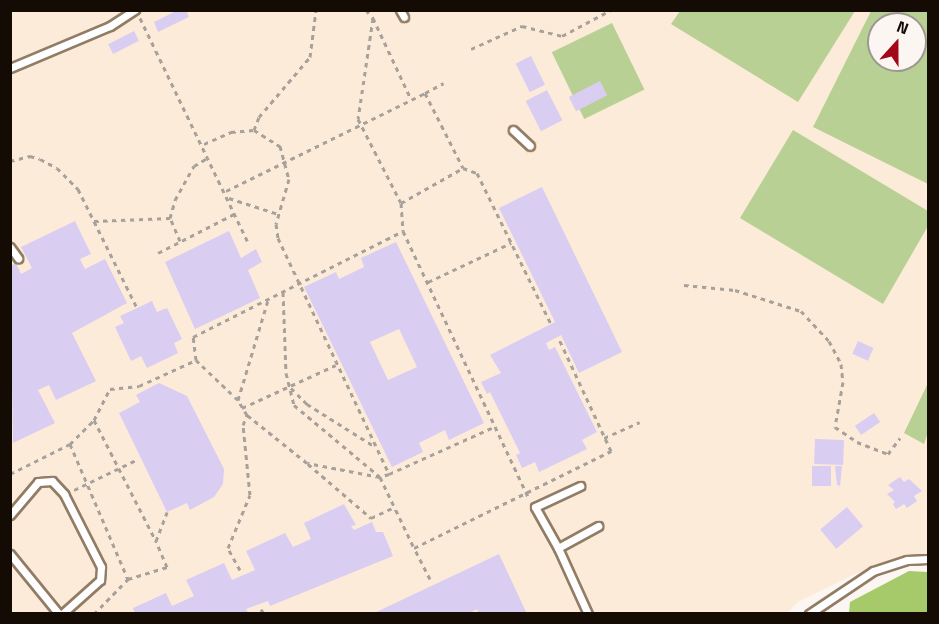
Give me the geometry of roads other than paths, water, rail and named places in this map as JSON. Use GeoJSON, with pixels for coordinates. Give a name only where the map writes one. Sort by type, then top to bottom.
{"type":"FeatureCollection","features":[{"type":"Feature","properties":{"kind":"lane"},"geometry":{"type":"LineString","coordinates":[[10,68],[110,26],[136,10]]}},
{"type":"Feature","properties":{"kind":"lane"},"geometry":{"type":"LineString","coordinates":[[513,130],[530,146]]}},
{"type":"Feature","properties":{"kind":"lane"},"geometry":{"type":"LineString","coordinates":[[10,247],[18,258]]}},
{"type":"Feature","properties":{"kind":"lane"},"geometry":{"type":"LineString","coordinates":[[10,515],[38,482],[52,481],[64,494],[101,567],[100,580],[60,614],[10,554]]}},
{"type":"Feature","properties":{"kind":"lane"},"geometry":{"type":"LineString","coordinates":[[580,486],[535,507],[558,548],[588,614]]}},
{"type":"Feature","properties":{"kind":"lane"},"geometry":{"type":"LineString","coordinates":[[558,548],[598,526]]}},
{"type":"Feature","properties":{"kind":"lane"},"geometry":{"type":"LineString","coordinates":[[808,614],[873,571],[907,560],[928,559]]}}]}
